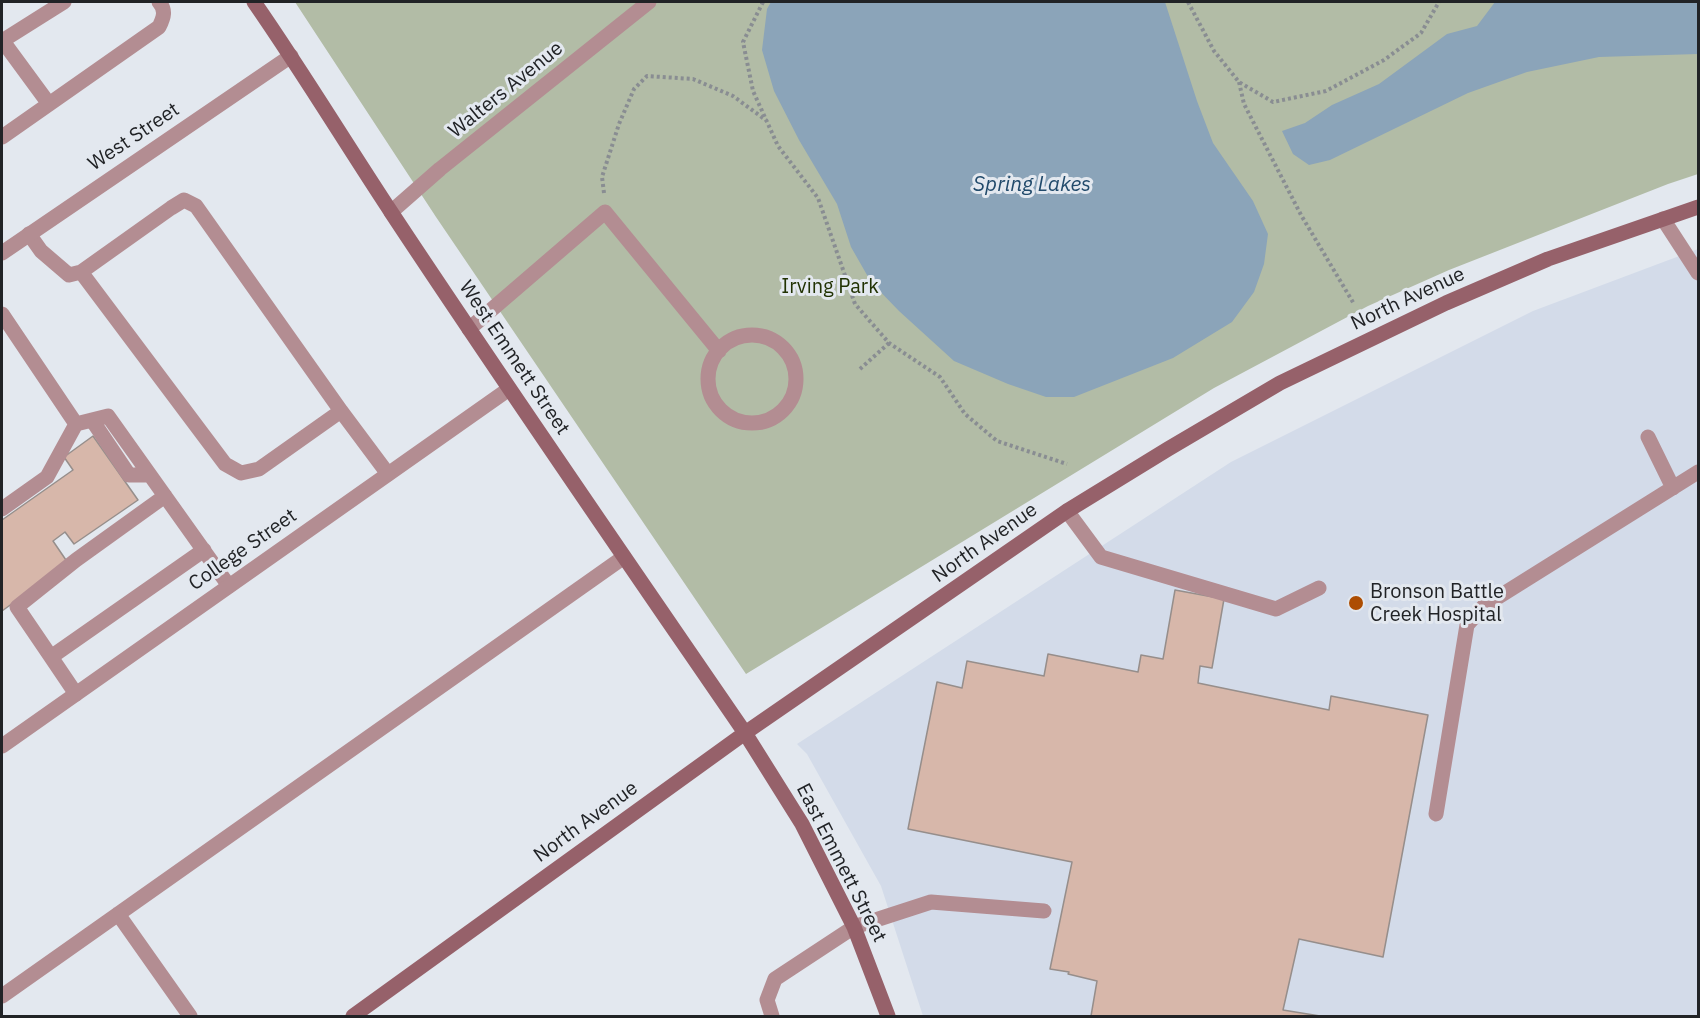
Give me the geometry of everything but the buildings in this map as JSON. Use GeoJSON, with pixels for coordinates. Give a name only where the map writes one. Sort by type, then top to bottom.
{"type":"FeatureCollection","features":[{"type":"Feature","properties":{"kind":"street"},"geometry":{"type":"LineString","coordinates":[[49,104],[2,41],[64,2]]}},
{"type":"Feature","properties":{"kind":"street"},"geometry":{"type":"LineString","coordinates":[[2,137],[159,27],[164,16],[159,2]]}},
{"type":"Feature","properties":{"kind":"street","name":"West Emmett Street"},"geometry":{"type":"LineString","coordinates":[[254,2],[509,389],[745,733]]}},
{"type":"Feature","properties":{"kind":"street","name":"Walters Avenue"},"geometry":{"type":"LineString","coordinates":[[391,212],[440,169],[649,2]]}},
{"type":"Feature","properties":{"kind":"street","name":"West Street"},"geometry":{"type":"LineString","coordinates":[[2,253],[291,56]]}},
{"type":"Feature","properties":{"kind":"street"},"geometry":{"type":"LineString","coordinates":[[30,234],[41,251],[69,275],[81,272],[184,200],[196,206],[388,474]]}},
{"type":"Feature","properties":{"kind":"street","name":"North Avenue"},"geometry":{"type":"LineString","coordinates":[[360,1015],[745,733],[1067,511],[1168,449],[1280,383],[1446,303],[1548,259],[1698,207]]}},
{"type":"Feature","properties":{"kind":"street"},"geometry":{"type":"LineString","coordinates":[[469,329],[605,212],[719,351]]}},
{"type":"Feature","properties":{"kind":"street"},"geometry":{"type":"LineString","coordinates":[[1663,219],[1698,273]]}},
{"type":"Feature","properties":{"kind":"street"},"geometry":{"type":"LineString","coordinates":[[81,272],[225,464],[241,473],[259,469],[341,411]]}},
{"type":"Feature","properties":{"kind":"street"},"geometry":{"type":"LineString","coordinates":[[2,314],[76,424]]}},
{"type":"Feature","properties":{"kind":"street"},"geometry":{"type":"LineString","coordinates":[[755,335],[770,339],[782,347],[791,358],[796,373],[795,388],[790,402],[780,413],[767,420],[752,423],[737,420],[724,412],[715,402],[708,376],[711,363],[719,351],[729,342],[741,336],[755,335]]}},
{"type":"Feature","properties":{"kind":"street","name":"College Street"},"geometry":{"type":"LineString","coordinates":[[2,746],[509,389]]}},
{"type":"Feature","properties":{"kind":"street"},"geometry":{"type":"LineString","coordinates":[[2,509],[46,477],[76,424],[108,416],[229,586]]}},
{"type":"Feature","properties":{"kind":"street"},"geometry":{"type":"LineString","coordinates":[[1648,436],[1673,488]]}},
{"type":"Feature","properties":{"kind":"street"},"geometry":{"type":"LineString","coordinates":[[1436,814],[1467,625],[1484,606],[1698,472]]}},
{"type":"Feature","properties":{"kind":"street"},"geometry":{"type":"LineString","coordinates":[[76,694],[17,607],[76,560],[165,496]]}},
{"type":"Feature","properties":{"kind":"street"},"geometry":{"type":"LineString","coordinates":[[1067,511],[1101,557],[1276,609],[1319,588]]}},
{"type":"Feature","properties":{"kind":"street"},"geometry":{"type":"LineString","coordinates":[[51,657],[204,550]]}},
{"type":"Feature","properties":{"kind":"street"},"geometry":{"type":"LineString","coordinates":[[2,996],[624,557]]}},
{"type":"Feature","properties":{"kind":"street","name":"East Emmett Street"},"geometry":{"type":"LineString","coordinates":[[745,733],[802,824],[854,927],[888,1017]]}},
{"type":"Feature","properties":{"kind":"street"},"geometry":{"type":"LineString","coordinates":[[772,1017],[767,1000],[775,980],[854,927],[932,902],[1044,911]]}},
{"type":"Feature","properties":{"kind":"street"},"geometry":{"type":"LineString","coordinates":[[118,914],[190,1017]]}},
{"type":"Feature","properties":{"kind":"path"},"geometry":{"type":"LineString","coordinates":[[763,2],[743,42],[753,90],[778,146],[818,198],[855,304],[889,343],[940,377],[964,414],[997,441],[1067,464]]}},
{"type":"Feature","properties":{"kind":"path"},"geometry":{"type":"LineString","coordinates":[[1188,2],[1214,51],[1239,82],[1273,102],[1326,91],[1384,60],[1421,33],[1438,2]]}},
{"type":"Feature","properties":{"kind":"path"},"geometry":{"type":"LineString","coordinates":[[605,212],[602,177],[619,124],[634,89],[647,76],[693,79],[733,96],[767,122]]}},
{"type":"Feature","properties":{"kind":"path"},"geometry":{"type":"LineString","coordinates":[[1239,82],[1244,104],[1301,215],[1354,304]]}},
{"type":"Feature","properties":{"kind":"path"},"geometry":{"type":"LineString","coordinates":[[860,369],[889,343]]}},
{"type":"Feature","properties":{"kind":"shaded area","name":"Bronson Battle Creek Hospital"},"geometry":{"type":"Polygon","coordinates":[[[1698,249],[1698,1016],[923,1016],[881,886],[807,754],[797,744],[1231,462],[1533,311],[1698,249]]]}},
{"type":"Feature","properties":{"kind":"green space","name":"Irving Park"},"geometry":{"type":"Polygon","coordinates":[[[295,2],[1698,2],[1698,174],[1449,270],[1368,306],[1214,388],[746,674],[436,217],[295,2]]]}},
{"type":"Feature","properties":{"kind":"water","name":"Spring Lakes"},"geometry":{"type":"Polygon","coordinates":[[[771,2],[1165,2],[1213,143],[1253,201],[1268,234],[1264,264],[1254,292],[1232,322],[1173,358],[1074,397],[1046,397],[954,361],[871,282],[851,247],[837,204],[799,140],[774,91],[762,50],[767,9],[771,2]]]}},
{"type":"Feature","properties":{"kind":"water"},"geometry":{"type":"Polygon","coordinates":[[[1495,2],[1698,2],[1698,54],[1599,57],[1527,72],[1468,93],[1330,160],[1309,165],[1293,154],[1282,131],[1305,123],[1332,105],[1379,84],[1447,34],[1477,26],[1495,2]]]}},
{"type":"Feature","properties":{"kind":"place","name":"Bronson Battle Creek Hospital"},"geometry":{"type":"Point","coordinates":[1356,603]}}]}
